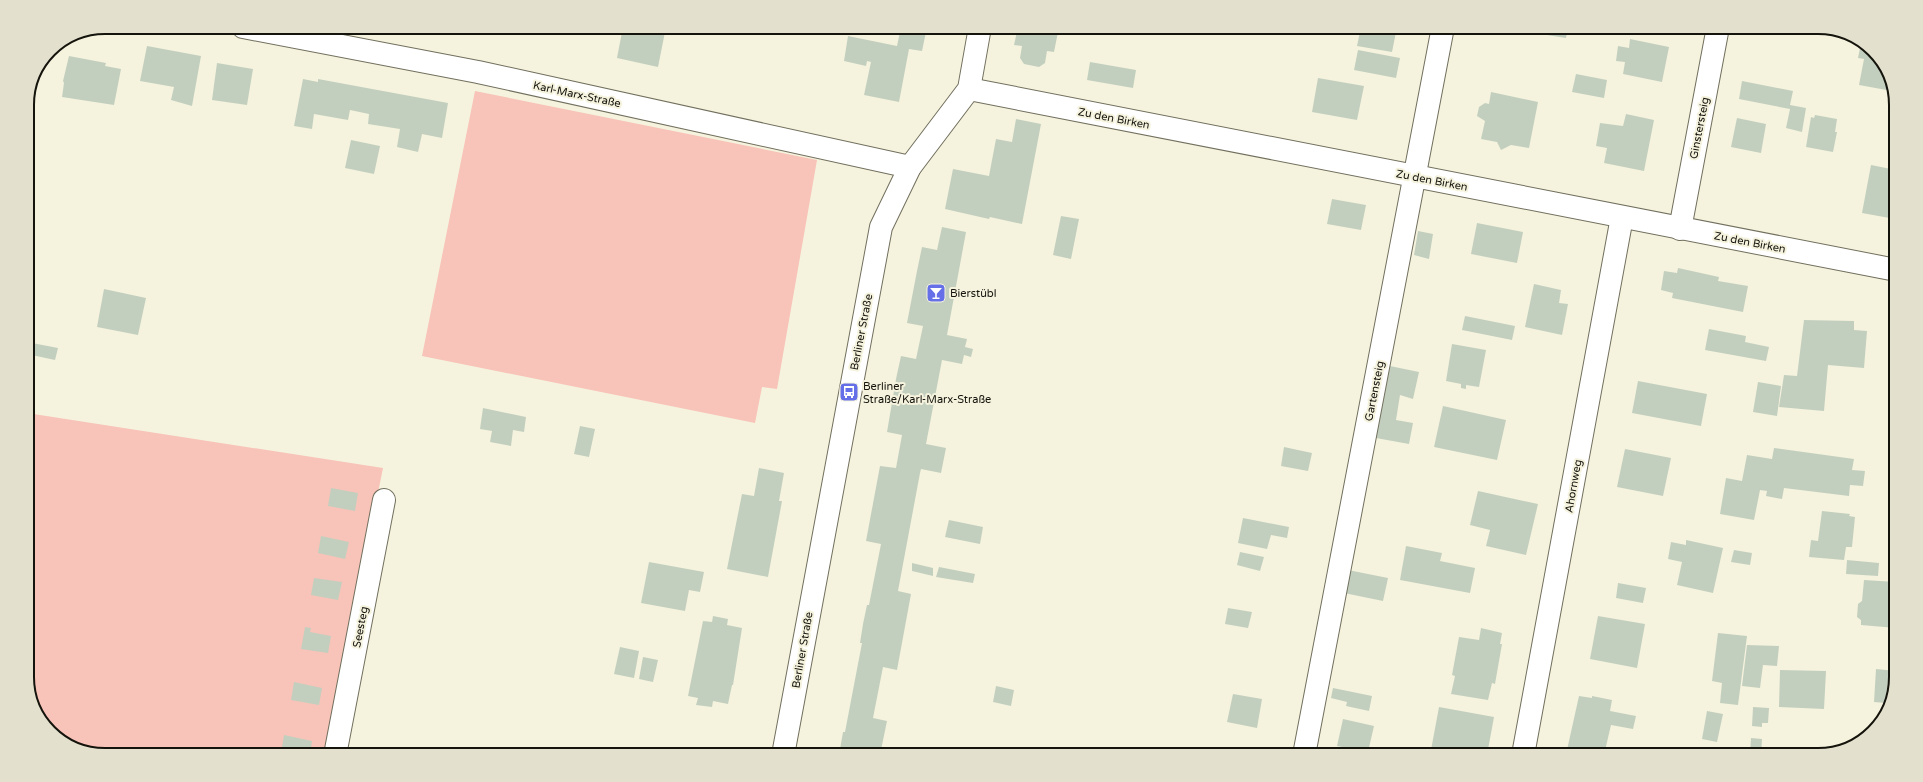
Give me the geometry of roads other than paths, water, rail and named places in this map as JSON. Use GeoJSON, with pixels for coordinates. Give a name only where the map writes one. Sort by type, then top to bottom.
{"type":"FeatureCollection","features":[{"type":"Feature","properties":{"kind":"street","name":"Karl-Marx-Straße"},"geometry":{"type":"LineString","coordinates":[[280,34],[478,72],[910,166]]}},
{"type":"Feature","properties":{"kind":"street","name":"Berliner Straße"},"geometry":{"type":"LineString","coordinates":[[784,748],[881,227],[910,166],[969,89],[979,34]]}},
{"type":"Feature","properties":{"kind":"street","name":"Gartensteig"},"geometry":{"type":"LineString","coordinates":[[1305,748],[1443,34]]}},
{"type":"Feature","properties":{"kind":"street","name":"Ginstersteig"},"geometry":{"type":"LineString","coordinates":[[1680,229],[1717,34]]}},
{"type":"Feature","properties":{"kind":"street","name":"Zu den Birken"},"geometry":{"type":"LineString","coordinates":[[969,89],[1889,269]]}},
{"type":"Feature","properties":{"kind":"street","name":"Ahornweg"},"geometry":{"type":"LineString","coordinates":[[1524,748],[1622,217]]}},
{"type":"Feature","properties":{"kind":"street","name":"Seesteg"},"geometry":{"type":"LineString","coordinates":[[336,748],[384,500]]}},
{"type":"Feature","properties":{"kind":"place","name":"Bierstübl"},"geometry":{"type":"Point","coordinates":[936,293]}},
{"type":"Feature","properties":{"kind":"place","name":"Berliner Straße/Karl-Marx-Straße"},"geometry":{"type":"Point","coordinates":[849,392]}}]}
